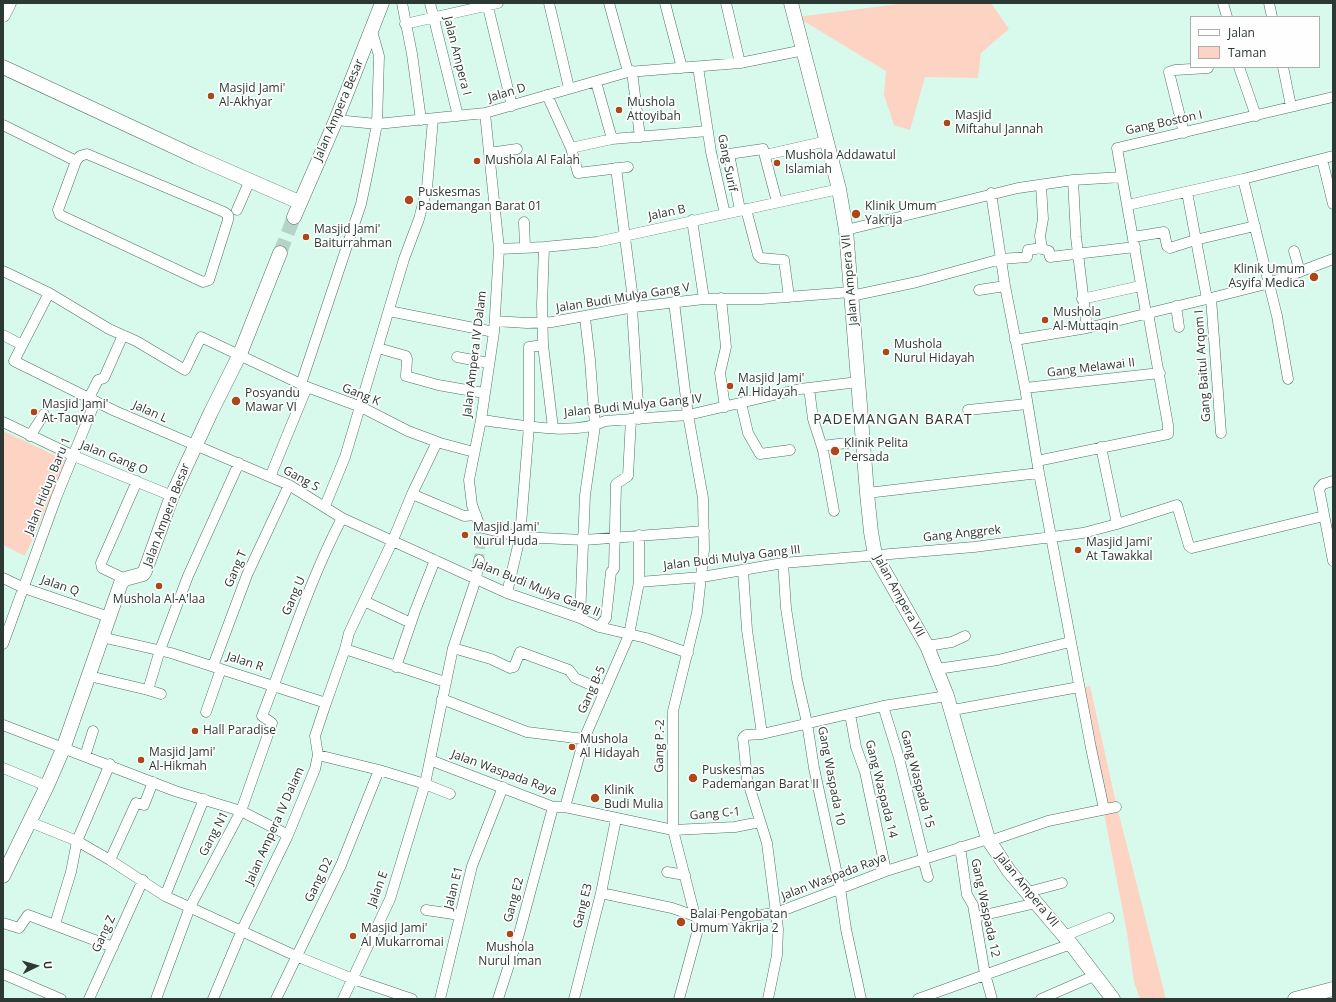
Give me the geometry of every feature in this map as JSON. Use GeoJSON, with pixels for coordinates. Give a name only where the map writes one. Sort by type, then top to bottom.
{"type":"FeatureCollection","features":[{"type":"Feature","properties":{"kind":"street"},"geometry":{"type":"LineString","coordinates":[[3,15],[9,3]]}},
{"type":"Feature","properties":{"kind":"street","name":"Jalan Ampera Besar"},"geometry":{"type":"LineString","coordinates":[[294,217],[299,202],[336,120],[382,3]]}},
{"type":"Feature","properties":{"kind":"street"},"geometry":{"type":"LineString","coordinates":[[402,3],[412,54],[421,120]]}},
{"type":"Feature","properties":{"kind":"street","name":"Jalan Ampera I"},"geometry":{"type":"LineString","coordinates":[[430,3],[458,116]]}},
{"type":"Feature","properties":{"kind":"street"},"geometry":{"type":"LineString","coordinates":[[406,24],[498,3]]}},
{"type":"Feature","properties":{"kind":"street"},"geometry":{"type":"LineString","coordinates":[[549,3],[569,88]]}},
{"type":"Feature","properties":{"kind":"street"},"geometry":{"type":"LineString","coordinates":[[609,3],[630,71],[640,137]]}},
{"type":"Feature","properties":{"kind":"street"},"geometry":{"type":"LineString","coordinates":[[666,3],[682,68]]}},
{"type":"Feature","properties":{"kind":"street"},"geometry":{"type":"LineString","coordinates":[[726,3],[740,63]]}},
{"type":"Feature","properties":{"kind":"street","name":"Jalan Ampera VII"},"geometry":{"type":"LineString","coordinates":[[791,3],[839,189],[846,230],[867,493],[871,532],[876,555],[927,646],[948,696],[989,840],[1009,871],[1068,940],[1113,999]]}},
{"type":"Feature","properties":{"kind":"street"},"geometry":{"type":"LineString","coordinates":[[1223,3],[1227,16]]}},
{"type":"Feature","properties":{"kind":"street"},"geometry":{"type":"LineString","coordinates":[[1269,3],[1272,16]]}},
{"type":"Feature","properties":{"kind":"street"},"geometry":{"type":"LineString","coordinates":[[488,5],[512,106]]}},
{"type":"Feature","properties":{"kind":"street"},"geometry":{"type":"LineString","coordinates":[[270,477],[304,386],[361,204],[376,124],[379,56],[372,31]]}},
{"type":"Feature","properties":{"kind":"street","name":"Jalan D"},"geometry":{"type":"LineString","coordinates":[[336,120],[376,124],[486,113],[630,71],[740,63],[804,50]]}},
{"type":"Feature","properties":{"kind":"street"},"geometry":{"type":"LineString","coordinates":[[3,67],[196,157],[299,202]]}},
{"type":"Feature","properties":{"kind":"street","name":"Gang Surif"},"geometry":{"type":"LineString","coordinates":[[698,67],[708,131],[725,214]]}},
{"type":"Feature","properties":{"kind":"street"},"geometry":{"type":"LineString","coordinates":[[1184,133],[1169,72],[1175,70],[1208,68]]}},
{"type":"Feature","properties":{"kind":"street"},"geometry":{"type":"LineString","coordinates":[[1240,68],[1256,116]]}},
{"type":"Feature","properties":{"kind":"street"},"geometry":{"type":"LineString","coordinates":[[1283,68],[1291,106]]}},
{"type":"Feature","properties":{"kind":"street"},"geometry":{"type":"LineString","coordinates":[[596,82],[612,139]]}},
{"type":"Feature","properties":{"kind":"street"},"geometry":{"type":"LineString","coordinates":[[547,95],[572,148],[579,174],[628,167]]}},
{"type":"Feature","properties":{"kind":"street","name":"Gang Boston I"},"geometry":{"type":"LineString","coordinates":[[1101,447],[1168,434],[1169,430],[1160,373],[1140,286],[1128,205],[1116,150],[1119,146],[1184,133],[1333,97]]}},
{"type":"Feature","properties":{"kind":"street","name":"Jalan Ampera IV Dalam"},"geometry":{"type":"LineString","coordinates":[[478,522],[469,495],[469,480],[481,420],[494,332],[499,249],[486,113]]}},
{"type":"Feature","properties":{"kind":"street"},"geometry":{"type":"LineString","coordinates":[[325,506],[346,457],[427,188],[433,119]]}},
{"type":"Feature","properties":{"kind":"street"},"geometry":{"type":"LineString","coordinates":[[3,125],[76,161]]}},
{"type":"Feature","properties":{"kind":"street"},"geometry":{"type":"LineString","coordinates":[[572,148],[612,139],[708,131]]}},
{"type":"Feature","properties":{"kind":"street"},"geometry":{"type":"LineString","coordinates":[[765,155],[827,141]]}},
{"type":"Feature","properties":{"kind":"street"},"geometry":{"type":"LineString","coordinates":[[776,202],[763,149],[760,148],[729,154],[743,210],[758,255],[761,258],[784,260],[789,297]]}},
{"type":"Feature","properties":{"kind":"street"},"geometry":{"type":"LineString","coordinates":[[489,153],[517,149]]}},
{"type":"Feature","properties":{"kind":"street"},"geometry":{"type":"LineString","coordinates":[[87,154],[228,215],[228,220],[209,280],[203,282],[60,215],[58,210],[76,161],[80,156],[87,154]]}},
{"type":"Feature","properties":{"kind":"street"},"geometry":{"type":"LineString","coordinates":[[1128,205],[1243,179],[1333,156]]}},
{"type":"Feature","properties":{"kind":"street"},"geometry":{"type":"LineString","coordinates":[[1322,159],[1333,204]]}},
{"type":"Feature","properties":{"kind":"street"},"geometry":{"type":"LineString","coordinates":[[599,627],[606,618],[611,572],[614,568],[616,484],[628,476],[635,419],[633,308],[616,168]]}},
{"type":"Feature","properties":{"kind":"street"},"geometry":{"type":"LineString","coordinates":[[846,230],[991,193],[1073,180],[1122,177]]}},
{"type":"Feature","properties":{"kind":"street"},"geometry":{"type":"LineString","coordinates":[[1243,179],[1270,283],[1281,332],[1288,379]]}},
{"type":"Feature","properties":{"kind":"street"},"geometry":{"type":"LineString","coordinates":[[237,210],[250,180]]}},
{"type":"Feature","properties":{"kind":"street"},"geometry":{"type":"LineString","coordinates":[[1073,180],[1082,299],[1087,328]]}},
{"type":"Feature","properties":{"kind":"street"},"geometry":{"type":"LineString","coordinates":[[1041,186],[1043,217],[1042,234],[1040,236],[1041,248],[1045,251],[1049,251],[1050,257],[1135,248]]}},
{"type":"Feature","properties":{"kind":"street","name":"Jalan B"},"geometry":{"type":"LineString","coordinates":[[499,249],[544,247],[597,242],[839,189]]}},
{"type":"Feature","properties":{"kind":"street","name":"Gang Baitul Arqom I"},"geometry":{"type":"LineString","coordinates":[[1187,192],[1195,240],[1209,298],[1221,433]]}},
{"type":"Feature","properties":{"kind":"street"},"geometry":{"type":"LineString","coordinates":[[953,710],[1079,687],[1037,462],[1025,388],[1004,286],[991,193]]}},
{"type":"Feature","properties":{"kind":"street"},"geometry":{"type":"LineString","coordinates":[[692,220],[704,299]]}},
{"type":"Feature","properties":{"kind":"street"},"geometry":{"type":"LineString","coordinates":[[524,222],[525,248]]}},
{"type":"Feature","properties":{"kind":"street"},"geometry":{"type":"LineString","coordinates":[[1133,237],[1164,232],[1167,246],[1170,248],[1195,240],[1255,226]]}},
{"type":"Feature","properties":{"kind":"street"},"geometry":{"type":"LineString","coordinates":[[544,247],[542,305],[543,345],[553,428]]}},
{"type":"Feature","properties":{"kind":"street","name":"Jalan Budi Mulya Gang V"},"geometry":{"type":"LineString","coordinates":[[495,321],[543,323],[585,318],[590,315],[633,308],[704,299],[757,299],[851,294],[917,282],[1001,259],[1028,257],[1028,250],[1041,248]]}},
{"type":"Feature","properties":{"kind":"street"},"geometry":{"type":"LineString","coordinates":[[1294,251],[1300,272]]}},
{"type":"Feature","properties":{"kind":"street","name":"Jalan Ampera Besar"},"geometry":{"type":"LineString","coordinates":[[125,579],[143,574],[172,496],[240,354],[280,253]]}},
{"type":"Feature","properties":{"kind":"street"},"geometry":{"type":"LineString","coordinates":[[1015,340],[1087,328],[1270,283],[1333,259]]}},
{"type":"Feature","properties":{"kind":"street"},"geometry":{"type":"LineString","coordinates":[[3,271],[49,293],[185,370],[201,337],[240,354]]}},
{"type":"Feature","properties":{"kind":"street"},"geometry":{"type":"LineString","coordinates":[[979,290],[1004,286]]}},
{"type":"Feature","properties":{"kind":"street"},"geometry":{"type":"LineString","coordinates":[[1082,299],[1140,286]]}},
{"type":"Feature","properties":{"kind":"street"},"geometry":{"type":"LineString","coordinates":[[49,293],[14,361],[92,400]]}},
{"type":"Feature","properties":{"kind":"street"},"geometry":{"type":"LineString","coordinates":[[721,298],[726,347],[720,373],[725,407]]}},
{"type":"Feature","properties":{"kind":"street","name":"Gang P.-2"},"geometry":{"type":"LineString","coordinates":[[672,830],[673,711],[697,613],[702,577],[704,531],[703,498],[688,415],[674,302]]}},
{"type":"Feature","properties":{"kind":"street"},"geometry":{"type":"LineString","coordinates":[[1176,306],[1179,327]]}},
{"type":"Feature","properties":{"kind":"street"},"geometry":{"type":"LineString","coordinates":[[389,311],[494,332]]}},
{"type":"Feature","properties":{"kind":"street"},"geometry":{"type":"LineString","coordinates":[[580,618],[585,495],[595,426],[585,318]]}},
{"type":"Feature","properties":{"kind":"street"},"geometry":{"type":"LineString","coordinates":[[3,334],[22,345]]}},
{"type":"Feature","properties":{"kind":"street","name":"Jalan Hidup Baru 1"},"geometry":{"type":"LineString","coordinates":[[4,641],[56,498],[74,456],[98,380],[104,378],[123,335]]}},
{"type":"Feature","properties":{"kind":"street"},"geometry":{"type":"LineString","coordinates":[[507,593],[520,537],[529,426],[529,347],[543,345]]}},
{"type":"Feature","properties":{"kind":"street"},"geometry":{"type":"LineString","coordinates":[[378,348],[406,356],[406,376],[438,385],[484,393]]}},
{"type":"Feature","properties":{"kind":"street","name":"Gang K"},"geometry":{"type":"LineString","coordinates":[[240,354],[304,386],[360,407],[408,431],[437,442],[474,452]]}},
{"type":"Feature","properties":{"kind":"street"},"geometry":{"type":"LineString","coordinates":[[457,358],[489,363]]}},
{"type":"Feature","properties":{"kind":"street","name":"Gang Melawai II"},"geometry":{"type":"LineString","coordinates":[[1025,388],[1160,373]]}},
{"type":"Feature","properties":{"kind":"street","name":"Jalan Budi Mulya Gang IV"},"geometry":{"type":"LineString","coordinates":[[481,420],[553,428],[595,426],[605,421],[688,415],[808,388],[858,382]]}},
{"type":"Feature","properties":{"kind":"street"},"geometry":{"type":"LineString","coordinates":[[808,388],[813,419],[822,446],[834,511]]}},
{"type":"Feature","properties":{"kind":"street","name":"Jalan L"},"geometry":{"type":"LineString","coordinates":[[92,400],[195,446]]}},
{"type":"Feature","properties":{"kind":"street"},"geometry":{"type":"LineString","coordinates":[[741,403],[748,433],[760,454],[790,450]]}},
{"type":"Feature","properties":{"kind":"street"},"geometry":{"type":"LineString","coordinates":[[968,410],[1027,404]]}},
{"type":"Feature","properties":{"kind":"street"},"geometry":{"type":"LineString","coordinates":[[30,436],[44,414]]}},
{"type":"Feature","properties":{"kind":"street","name":"Jalan Gang O"},"geometry":{"type":"LineString","coordinates":[[3,422],[74,456],[172,496]]}},
{"type":"Feature","properties":{"kind":"street"},"geometry":{"type":"LineString","coordinates":[[822,446],[863,441]]}},
{"type":"Feature","properties":{"kind":"street"},"geometry":{"type":"LineString","coordinates":[[437,442],[349,633],[345,649],[315,736],[318,755],[380,770],[425,784],[450,794]]}},
{"type":"Feature","properties":{"kind":"street","name":"Gang S"},"geometry":{"type":"LineString","coordinates":[[195,446],[289,485],[325,506],[342,518],[393,540]]}},
{"type":"Feature","properties":{"kind":"street"},"geometry":{"type":"LineString","coordinates":[[1037,462],[1101,447],[1117,524]]}},
{"type":"Feature","properties":{"kind":"street"},"geometry":{"type":"LineString","coordinates":[[148,690],[160,650],[188,576],[239,464]]}},
{"type":"Feature","properties":{"kind":"street"},"geometry":{"type":"LineString","coordinates":[[867,493],[1039,473]]}},
{"type":"Feature","properties":{"kind":"street"},"geometry":{"type":"LineString","coordinates":[[3,876],[7,859],[30,822],[63,748],[119,587],[125,579],[107,572],[102,568],[101,563],[136,481]]}},
{"type":"Feature","properties":{"kind":"street"},"geometry":{"type":"LineString","coordinates":[[1333,481],[1323,484],[1319,489],[1333,562]]}},
{"type":"Feature","properties":{"kind":"street","name":"Gang T"},"geometry":{"type":"LineString","coordinates":[[206,712],[217,667],[247,575],[289,485]]}},
{"type":"Feature","properties":{"kind":"street"},"geometry":{"type":"LineString","coordinates":[[412,494],[478,522],[520,537],[584,540],[615,539],[639,535],[704,531]]}},
{"type":"Feature","properties":{"kind":"street","name":"Gang Anggrek"},"geometry":{"type":"LineString","coordinates":[[876,555],[974,547],[1097,530],[1177,505],[1189,546],[1192,548],[1324,516]]}},
{"type":"Feature","properties":{"kind":"street","name":"Gang U"},"geometry":{"type":"LineString","coordinates":[[274,685],[289,639],[328,544],[342,518]]}},
{"type":"Feature","properties":{"kind":"street"},"geometry":{"type":"LineString","coordinates":[[639,535],[639,582]]}},
{"type":"Feature","properties":{"kind":"street","name":"Jalan Budi Mulya Gang II"},"geometry":{"type":"LineString","coordinates":[[393,540],[507,593],[580,618],[599,627],[646,638],[688,653]]}},
{"type":"Feature","properties":{"kind":"street","name":"Jalan Budi Mulya Gang III"},"geometry":{"type":"LineString","coordinates":[[639,582],[702,577],[783,563],[876,555]]}},
{"type":"Feature","properties":{"kind":"street"},"geometry":{"type":"LineString","coordinates":[[396,667],[435,560]]}},
{"type":"Feature","properties":{"kind":"street"},"geometry":{"type":"LineString","coordinates":[[425,784],[453,648],[476,579],[479,560]]}},
{"type":"Feature","properties":{"kind":"street","name":"Gang Waspada 10"},"geometry":{"type":"LineString","coordinates":[[783,563],[786,608],[797,679],[861,999]]}},
{"type":"Feature","properties":{"kind":"street"},"geometry":{"type":"LineString","coordinates":[[743,570],[747,630],[762,734]]}},
{"type":"Feature","properties":{"kind":"street","name":"Jalan Q"},"geometry":{"type":"LineString","coordinates":[[3,578],[24,588],[109,617]]}},
{"type":"Feature","properties":{"kind":"street","name":"Gang B-5"},"geometry":{"type":"LineString","coordinates":[[565,807],[584,739],[629,635],[639,582]]}},
{"type":"Feature","properties":{"kind":"street"},"geometry":{"type":"LineString","coordinates":[[364,602],[411,623]]}},
{"type":"Feature","properties":{"kind":"street"},"geometry":{"type":"LineString","coordinates":[[927,646],[952,642],[965,636]]}},
{"type":"Feature","properties":{"kind":"street","name":"Jalan R"},"geometry":{"type":"LineString","coordinates":[[101,637],[160,650],[274,685],[326,703]]}},
{"type":"Feature","properties":{"kind":"street"},"geometry":{"type":"LineString","coordinates":[[937,669],[998,660],[1070,642]]}},
{"type":"Feature","properties":{"kind":"street"},"geometry":{"type":"LineString","coordinates":[[453,648],[490,659],[510,668],[514,667],[520,652],[569,670],[575,678],[605,691]]}},
{"type":"Feature","properties":{"kind":"street"},"geometry":{"type":"LineString","coordinates":[[345,649],[445,682]]}},
{"type":"Feature","properties":{"kind":"street"},"geometry":{"type":"LineString","coordinates":[[89,676],[161,694]]}},
{"type":"Feature","properties":{"kind":"street","name":"Gang N1"},"geometry":{"type":"LineString","coordinates":[[156,999],[190,907],[241,811],[272,723],[262,716],[274,685]]}},
{"type":"Feature","properties":{"kind":"street","name":"Jalan Waspada Raya"},"geometry":{"type":"LineString","coordinates":[[698,919],[776,913],[886,871],[960,847],[989,840],[1048,821],[1110,808],[1079,687]]}},
{"type":"Feature","properties":{"kind":"street"},"geometry":{"type":"LineString","coordinates":[[768,999],[777,954],[778,929],[767,843],[747,779],[743,738],[746,736],[762,734],[883,706],[948,696]]}},
{"type":"Feature","properties":{"kind":"street"},"geometry":{"type":"LineString","coordinates":[[442,699],[527,732],[584,739]]}},
{"type":"Feature","properties":{"kind":"street","name":"Gang Waspada 15"},"geometry":{"type":"LineString","coordinates":[[883,706],[899,758],[928,877]]}},
{"type":"Feature","properties":{"kind":"street","name":"Gang Waspada 14"},"geometry":{"type":"LineString","coordinates":[[850,714],[856,747],[865,772],[886,871]]}},
{"type":"Feature","properties":{"kind":"street"},"geometry":{"type":"LineString","coordinates":[[3,725],[110,764],[154,782],[204,800],[241,811],[288,835]]}},
{"type":"Feature","properties":{"kind":"street"},"geometry":{"type":"LineString","coordinates":[[85,756],[93,731]]}},
{"type":"Feature","properties":{"kind":"street","name":"Jalan Ampera IV Dalam"},"geometry":{"type":"LineString","coordinates":[[213,999],[242,930],[288,835],[315,769],[318,755]]}},
{"type":"Feature","properties":{"kind":"street","name":"Jalan Waspada Raya"},"geometry":{"type":"LineString","coordinates":[[430,760],[553,807],[565,807],[672,830]]}},
{"type":"Feature","properties":{"kind":"street"},"geometry":{"type":"LineString","coordinates":[[55,924],[71,872],[77,841],[110,764]]}},
{"type":"Feature","properties":{"kind":"street"},"geometry":{"type":"LineString","coordinates":[[3,768],[47,786]]}},
{"type":"Feature","properties":{"kind":"street","name":"Gang D2"},"geometry":{"type":"LineString","coordinates":[[276,999],[341,865],[380,770]]}},
{"type":"Feature","properties":{"kind":"street"},"geometry":{"type":"LineString","coordinates":[[110,860],[136,803],[144,805],[154,782]]}},
{"type":"Feature","properties":{"kind":"street","name":"Jalan E"},"geometry":{"type":"LineString","coordinates":[[343,999],[390,899],[425,784]]}},
{"type":"Feature","properties":{"kind":"street","name":"Jalan E1"},"geometry":{"type":"LineString","coordinates":[[440,999],[472,866],[503,787]]}},
{"type":"Feature","properties":{"kind":"street"},"geometry":{"type":"LineString","coordinates":[[165,896],[204,800]]}},
{"type":"Feature","properties":{"kind":"street","name":"Gang E2"},"geometry":{"type":"LineString","coordinates":[[498,999],[519,934],[553,807]]}},
{"type":"Feature","properties":{"kind":"street","name":"Gang E3"},"geometry":{"type":"LineString","coordinates":[[574,999],[600,893],[616,819]]}},
{"type":"Feature","properties":{"kind":"street"},"geometry":{"type":"LineString","coordinates":[[30,822],[77,841],[143,880],[165,896],[296,956],[353,979],[412,999]]}},
{"type":"Feature","properties":{"kind":"street","name":"Gang C-1"},"geometry":{"type":"LineString","coordinates":[[672,830],[735,827],[760,822]]}},
{"type":"Feature","properties":{"kind":"street"},"geometry":{"type":"LineString","coordinates":[[672,830],[698,919],[679,999]]}},
{"type":"Feature","properties":{"kind":"street","name":"Gang Waspada 12"},"geometry":{"type":"LineString","coordinates":[[960,847],[968,895],[973,905],[976,917],[985,974],[992,999]]}},
{"type":"Feature","properties":{"kind":"street"},"geometry":{"type":"LineString","coordinates":[[667,872],[685,875]]}},
{"type":"Feature","properties":{"kind":"street","name":"Gang Z"},"geometry":{"type":"LineString","coordinates":[[89,999],[143,880]]}},
{"type":"Feature","properties":{"kind":"street"},"geometry":{"type":"LineString","coordinates":[[976,917],[1032,897],[1062,883]]}},
{"type":"Feature","properties":{"kind":"street"},"geometry":{"type":"LineString","coordinates":[[600,893],[672,908],[698,919]]}},
{"type":"Feature","properties":{"kind":"street"},"geometry":{"type":"LineString","coordinates":[[426,910],[460,915]]}},
{"type":"Feature","properties":{"kind":"street"},"geometry":{"type":"LineString","coordinates":[[3,923],[19,928],[28,915],[113,946]]}},
{"type":"Feature","properties":{"kind":"street","name":"Gang Waspada 12"},"geometry":{"type":"LineString","coordinates":[[918,999],[985,974],[1068,940],[1109,918]]}},
{"type":"Feature","properties":{"kind":"street"},"geometry":{"type":"LineString","coordinates":[[3,974],[61,999]]}},
{"type":"Feature","properties":{"kind":"street"},"geometry":{"type":"LineString","coordinates":[[1041,999],[1096,975]]}},
{"type":"Feature","properties":{"kind":"street"},"geometry":{"type":"LineString","coordinates":[[1295,999],[1333,989]]}},
{"type":"Feature","properties":{"kind":"green space"},"geometry":{"type":"Polygon","coordinates":[[[906,3],[991,3],[1009,29],[981,53],[978,78],[925,77],[910,130],[894,125],[884,95],[886,71],[797,17],[906,3]]]}},
{"type":"Feature","properties":{"kind":"green space"},"geometry":{"type":"Polygon","coordinates":[[[3,431],[67,461],[25,556],[3,545],[3,431]]]}},
{"type":"Feature","properties":{"kind":"green space"},"geometry":{"type":"Polygon","coordinates":[[[1090,686],[1116,803],[1166,999],[1140,999],[1134,982],[1127,933],[1080,688],[1090,686]]]}},
{"type":"Feature","properties":{"kind":"tunnel"},"geometry":{"type":"LineString","coordinates":[[280,253],[294,217]]}},
{"type":"Feature","properties":{"kind":"tunnel"},"geometry":{"type":"LineString","coordinates":[[479,524],[481,539],[479,560]]}},
{"type":"Feature","properties":{"kind":"place","name":"Masjid Jami' Al-Akhyar"},"geometry":{"type":"Point","coordinates":[211,96]}},
{"type":"Feature","properties":{"kind":"place","name":"Mushola Attoyibah"},"geometry":{"type":"Point","coordinates":[619,110]}},
{"type":"Feature","properties":{"kind":"place","name":"Masjid Miftahul Jannah"},"geometry":{"type":"Point","coordinates":[947,123]}},
{"type":"Feature","properties":{"kind":"place","name":"Mushola Al Falah"},"geometry":{"type":"Point","coordinates":[477,161]}},
{"type":"Feature","properties":{"kind":"place","name":"Mushola Addawatul Islamiah"},"geometry":{"type":"Point","coordinates":[777,163]}},
{"type":"Feature","properties":{"kind":"place","name":"Puskesmas Pademangan Barat 01"},"geometry":{"type":"Point","coordinates":[409,200]}},
{"type":"Feature","properties":{"kind":"place","name":"Klinik Umum Yakrija"},"geometry":{"type":"Point","coordinates":[856,214]}},
{"type":"Feature","properties":{"kind":"place","name":"Masjid Jami' Baiturrahman"},"geometry":{"type":"Point","coordinates":[306,237]}},
{"type":"Feature","properties":{"kind":"place","name":"Klinik Umum Asyifa Medica"},"geometry":{"type":"Point","coordinates":[1314,277]}},
{"type":"Feature","properties":{"kind":"place","name":"Mushola Al-Muttaqin"},"geometry":{"type":"Point","coordinates":[1045,320]}},
{"type":"Feature","properties":{"kind":"place","name":"Mushola Nurul Hidayah"},"geometry":{"type":"Point","coordinates":[886,352]}},
{"type":"Feature","properties":{"kind":"place","name":"Masjid Jami' Al Hidayah"},"geometry":{"type":"Point","coordinates":[730,386]}},
{"type":"Feature","properties":{"kind":"place","name":"Posyandu Mawar VI"},"geometry":{"type":"Point","coordinates":[236,401]}},
{"type":"Feature","properties":{"kind":"place","name":"Masjid Jami' At-Taqwa"},"geometry":{"type":"Point","coordinates":[34,412]}},
{"type":"Feature","properties":{"kind":"place","name":"Klinik Pelita Persada"},"geometry":{"type":"Point","coordinates":[835,451]}},
{"type":"Feature","properties":{"kind":"place","name":"Masjid Jami' Nurul Huda"},"geometry":{"type":"Point","coordinates":[465,535]}},
{"type":"Feature","properties":{"kind":"place","name":"Masjid Jami' At Tawakkal"},"geometry":{"type":"Point","coordinates":[1078,550]}},
{"type":"Feature","properties":{"kind":"place","name":"Mushola Al-A'laa"},"geometry":{"type":"Point","coordinates":[159,586]}},
{"type":"Feature","properties":{"kind":"place","name":"Hall Paradise"},"geometry":{"type":"Point","coordinates":[195,731]}},
{"type":"Feature","properties":{"kind":"place","name":"Mushola Al Hidayah"},"geometry":{"type":"Point","coordinates":[572,747]}},
{"type":"Feature","properties":{"kind":"place","name":"Masjid Jami' Al-Hikmah"},"geometry":{"type":"Point","coordinates":[141,760]}},
{"type":"Feature","properties":{"kind":"place","name":"Puskesmas Pademangan Barat II"},"geometry":{"type":"Point","coordinates":[693,778]}},
{"type":"Feature","properties":{"kind":"place","name":"Klinik Budi Mulia"},"geometry":{"type":"Point","coordinates":[595,798]}},
{"type":"Feature","properties":{"kind":"place","name":"Balai Pengobatan Umum Yakrija 2"},"geometry":{"type":"Point","coordinates":[681,922]}},
{"type":"Feature","properties":{"kind":"place","name":"Mushola Nurul Iman"},"geometry":{"type":"Point","coordinates":[510,934]}},
{"type":"Feature","properties":{"kind":"place","name":"Masjid Jami' Al Mukarromai"},"geometry":{"type":"Point","coordinates":[353,936]}},
{"type":"Feature","properties":{"kind":"district","name":"PADEMANGAN BARAT"},"geometry":{"type":"Point","coordinates":[893,420]}}]}
